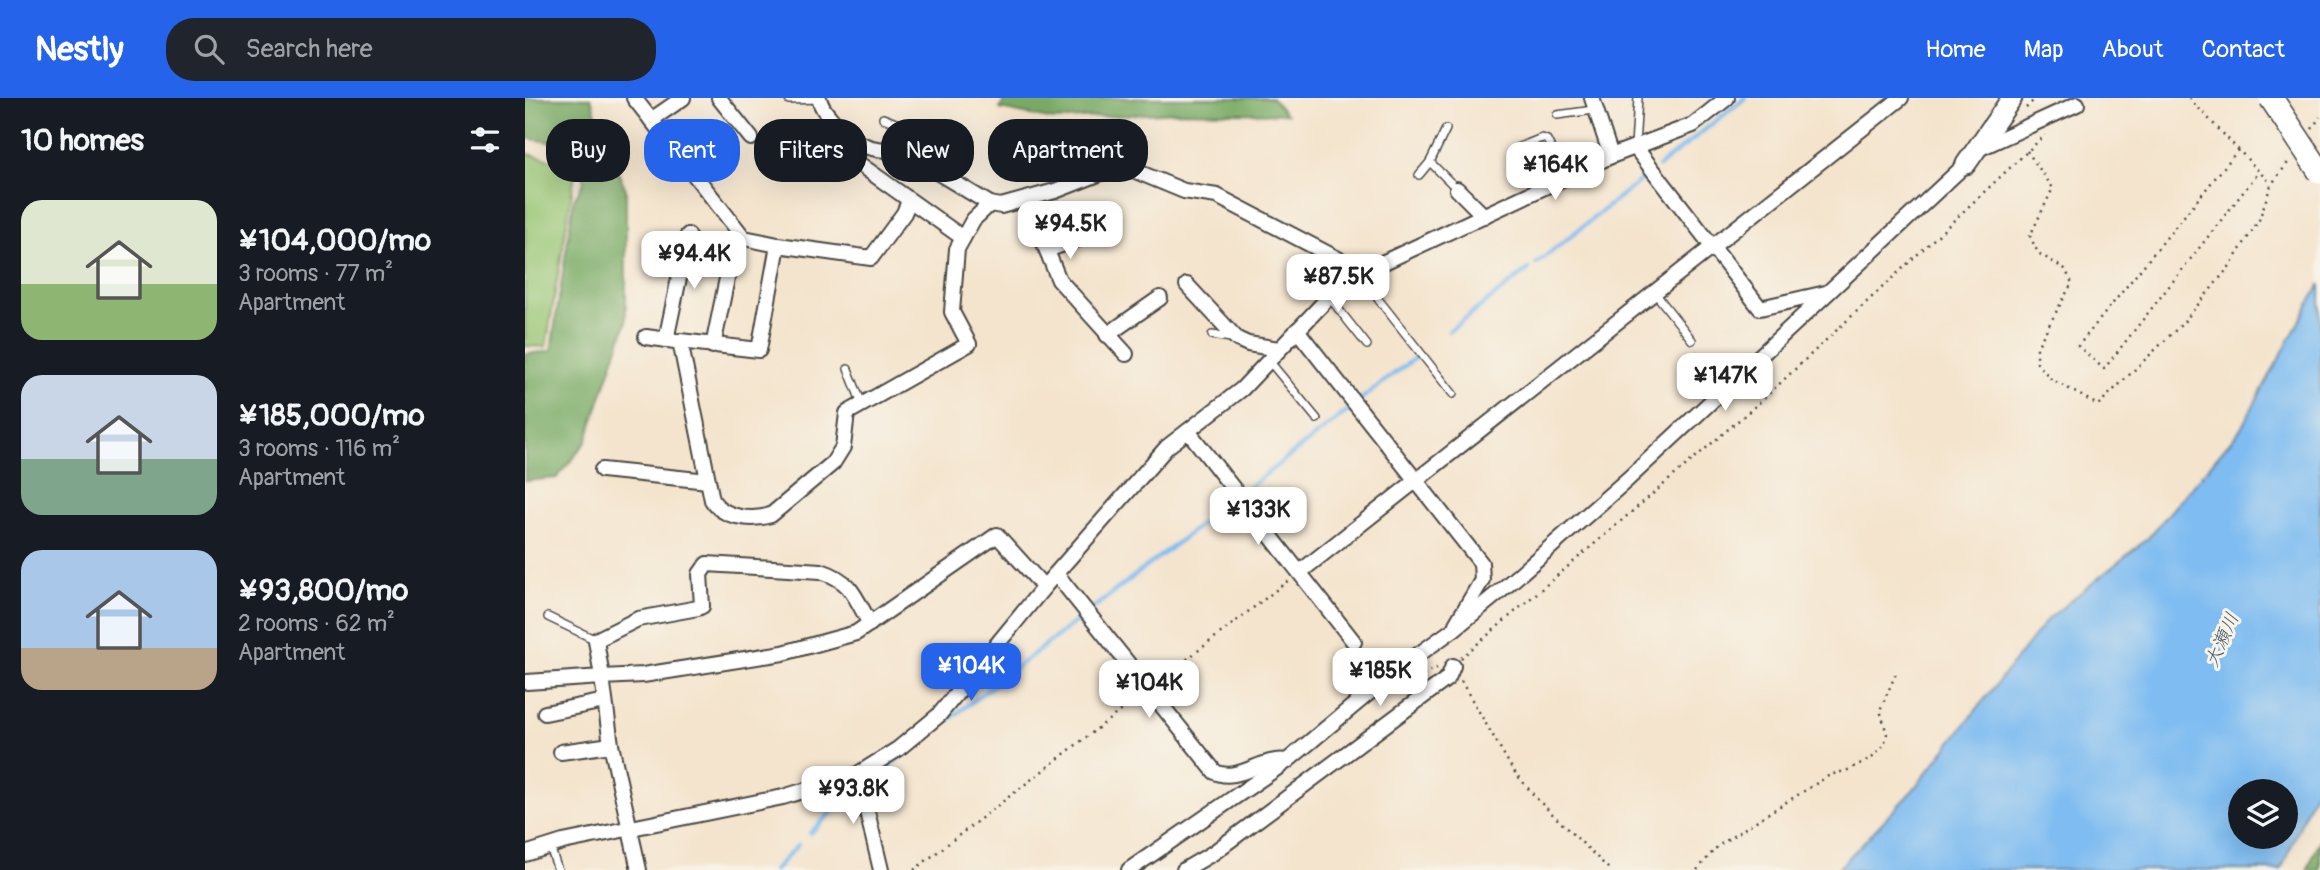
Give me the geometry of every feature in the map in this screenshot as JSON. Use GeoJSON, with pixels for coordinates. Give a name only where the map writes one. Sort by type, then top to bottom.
{"type":"FeatureCollection","features":[{"type":"Feature","properties":{"kind":"main road"},"geometry":{"type":"LineString","coordinates":[[2271,98],[2320,172]]}},
{"type":"Feature","properties":{"kind":"street"},"geometry":{"type":"LineString","coordinates":[[633,98],[650,119]]}},
{"type":"Feature","properties":{"kind":"street"},"geometry":{"type":"LineString","coordinates":[[652,119],[683,98]]}},
{"type":"Feature","properties":{"kind":"street"},"geometry":{"type":"LineString","coordinates":[[719,98],[751,138]]}},
{"type":"Feature","properties":{"kind":"street"},"geometry":{"type":"LineString","coordinates":[[819,98],[820,106],[831,119]]}},
{"type":"Feature","properties":{"kind":"street"},"geometry":{"type":"LineString","coordinates":[[525,854],[631,828],[783,797],[858,774],[898,749],[939,715],[1044,587],[1167,447],[1242,389],[1329,297],[1360,275],[1484,216],[1611,156],[1693,125],[1727,98]]}},
{"type":"Feature","properties":{"kind":"street"},"geometry":{"type":"LineString","coordinates":[[1300,572],[1901,98]]}},
{"type":"Feature","properties":{"kind":"street"},"geometry":{"type":"LineString","coordinates":[[1129,870],[1287,761],[1377,687],[1454,629],[1628,479],[1970,158],[2012,98]]}},
{"type":"Feature","properties":{"kind":"street"},"geometry":{"type":"LineString","coordinates":[[1593,104],[1611,156]]}},
{"type":"Feature","properties":{"kind":"street"},"geometry":{"type":"LineString","coordinates":[[1970,158],[2077,104]]}},
{"type":"Feature","properties":{"kind":"street"},"geometry":{"type":"LineString","coordinates":[[1635,147],[1760,308],[1830,292]]}},
{"type":"Feature","properties":{"kind":"street"},"geometry":{"type":"LineString","coordinates":[[954,182],[990,204],[1001,206],[1026,200],[1114,167],[1133,170],[1184,191],[1217,196],[1327,253],[1360,275]]}},
{"type":"Feature","properties":{"kind":"street"},"geometry":{"type":"LineString","coordinates":[[867,170],[963,238]]}},
{"type":"Feature","properties":{"kind":"street"},"geometry":{"type":"LineString","coordinates":[[699,182],[744,238],[871,258],[909,201]]}},
{"type":"Feature","properties":{"kind":"street"},"geometry":{"type":"LineString","coordinates":[[1457,188],[1484,216]]}},
{"type":"Feature","properties":{"kind":"street"},"geometry":{"type":"LineString","coordinates":[[1026,200],[1059,280],[1126,354]]}},
{"type":"Feature","properties":{"kind":"street"},"geometry":{"type":"LineString","coordinates":[[688,234],[673,340],[712,500],[718,510],[759,519],[771,515],[834,463],[843,447],[847,413],[969,344],[952,312],[957,250],[973,220],[990,204]]}},
{"type":"Feature","properties":{"kind":"street"},"geometry":{"type":"LineString","coordinates":[[713,346],[737,230]]}},
{"type":"Feature","properties":{"kind":"street"},"geometry":{"type":"LineString","coordinates":[[1047,250],[1081,238]]}},
{"type":"Feature","properties":{"kind":"street"},"geometry":{"type":"LineString","coordinates":[[646,337],[759,350],[778,244]]}},
{"type":"Feature","properties":{"kind":"street"},"geometry":{"type":"LineString","coordinates":[[1187,285],[1237,339],[1248,344],[1279,349]]}},
{"type":"Feature","properties":{"kind":"street"},"geometry":{"type":"LineString","coordinates":[[1107,335],[1160,298]]}},
{"type":"Feature","properties":{"kind":"street"},"geometry":{"type":"LineString","coordinates":[[1297,330],[1472,549],[1483,572],[1482,580],[1454,629]]}},
{"type":"Feature","properties":{"kind":"street"},"geometry":{"type":"LineString","coordinates":[[1188,431],[1354,642]]}},
{"type":"Feature","properties":{"kind":"street"},"geometry":{"type":"LineString","coordinates":[[602,470],[708,481]]}},
{"type":"Feature","properties":{"kind":"street"},"geometry":{"type":"LineString","coordinates":[[527,682],[643,675],[783,653],[856,633],[997,535],[1044,587]]}},
{"type":"Feature","properties":{"kind":"street"},"geometry":{"type":"LineString","coordinates":[[639,870],[611,745],[596,640],[638,619],[702,606],[700,574],[707,564],[821,571],[837,576],[848,583],[870,624]]}},
{"type":"Feature","properties":{"kind":"street"},"geometry":{"type":"LineString","coordinates":[[1057,575],[1206,764],[1221,775],[1277,759],[1287,761]]}},
{"type":"Feature","properties":{"kind":"street"},"geometry":{"type":"LineString","coordinates":[[1184,870],[1213,853],[1448,678],[1453,666]]}},
{"type":"Feature","properties":{"kind":"street"},"geometry":{"type":"LineString","coordinates":[[545,713],[605,701]]}},
{"type":"Feature","properties":{"kind":"street"},"geometry":{"type":"LineString","coordinates":[[561,752],[611,745]]}},
{"type":"Feature","properties":{"kind":"street"},"geometry":{"type":"LineString","coordinates":[[858,774],[881,870]]}},
{"type":"Feature","properties":{"kind":"lane"},"geometry":{"type":"LineString","coordinates":[[789,100],[819,98]]}},
{"type":"Feature","properties":{"kind":"lane"},"geometry":{"type":"LineString","coordinates":[[1635,147],[1638,98]]}},
{"type":"Feature","properties":{"kind":"lane"},"geometry":{"type":"LineString","coordinates":[[1557,114],[1593,104]]}},
{"type":"Feature","properties":{"kind":"lane"},"geometry":{"type":"LineString","coordinates":[[1419,175],[1430,162],[1446,129]]}},
{"type":"Feature","properties":{"kind":"lane"},"geometry":{"type":"LineString","coordinates":[[1517,148],[1542,138],[1547,141],[1566,178]]}},
{"type":"Feature","properties":{"kind":"lane"},"geometry":{"type":"LineString","coordinates":[[1430,162],[1457,188]]}},
{"type":"Feature","properties":{"kind":"lane"},"geometry":{"type":"LineString","coordinates":[[1360,275],[1453,394]]}},
{"type":"Feature","properties":{"kind":"lane"},"geometry":{"type":"LineString","coordinates":[[1655,293],[1692,340]]}},
{"type":"Feature","properties":{"kind":"lane"},"geometry":{"type":"LineString","coordinates":[[1329,297],[1367,345]]}},
{"type":"Feature","properties":{"kind":"lane"},"geometry":{"type":"LineString","coordinates":[[1212,335],[1220,339],[1237,339]]}},
{"type":"Feature","properties":{"kind":"lane"},"geometry":{"type":"LineString","coordinates":[[1270,362],[1317,419]]}},
{"type":"Feature","properties":{"kind":"lane"},"geometry":{"type":"LineString","coordinates":[[848,369],[862,405]]}},
{"type":"Feature","properties":{"kind":"lane"},"geometry":{"type":"LineString","coordinates":[[548,617],[596,640]]}},
{"type":"Feature","properties":{"kind":"lane"},"geometry":{"type":"LineString","coordinates":[[550,846],[558,870]]}},
{"type":"Feature","properties":{"kind":"path"},"geometry":{"type":"LineString","coordinates":[[2189,98],[2271,185]]}},
{"type":"Feature","properties":{"kind":"path"},"geometry":{"type":"LineString","coordinates":[[1377,687],[1406,682],[1436,668],[1453,666],[1760,402],[2047,132]]}},
{"type":"Feature","properties":{"kind":"path"},"geometry":{"type":"LineString","coordinates":[[2238,150],[2078,346],[2103,369],[2259,172]]}},
{"type":"Feature","properties":{"kind":"path"},"geometry":{"type":"LineString","coordinates":[[2027,151],[2053,188],[2030,236],[2038,253],[2065,269],[2072,283],[2037,347],[2037,363],[2051,379],[2098,405],[2183,323],[2229,267],[2259,220],[2271,185],[2278,176]]}},
{"type":"Feature","properties":{"kind":"path"},"geometry":{"type":"LineString","coordinates":[[914,870],[1300,572]]}},
{"type":"Feature","properties":{"kind":"path"},"geometry":{"type":"LineString","coordinates":[[1453,666],[1513,770],[1537,799],[1610,870]]}},
{"type":"Feature","properties":{"kind":"path"},"geometry":{"type":"LineString","coordinates":[[1697,870],[1718,846],[1830,775],[1873,757],[1884,746],[1887,734],[1880,710],[1897,671]]}},
{"type":"Feature","properties":{"kind":"green space"},"geometry":{"type":"Polygon","coordinates":[[[525,98],[591,98],[598,119],[546,119],[546,141],[525,138],[525,98]]]}},
{"type":"Feature","properties":{"kind":"green space"},"geometry":{"type":"Polygon","coordinates":[[[1005,98],[1272,98],[1286,114],[1176,112],[1049,119],[1000,109],[1005,98]]]}},
{"type":"Feature","properties":{"kind":"green space"},"geometry":{"type":"Polygon","coordinates":[[[525,153],[546,159],[546,182],[574,182],[546,347],[525,346],[525,153]]]}},
{"type":"Feature","properties":{"kind":"green space"},"geometry":{"type":"Polygon","coordinates":[[[584,182],[623,182],[626,189],[626,323],[586,442],[557,478],[525,481],[525,354],[551,351],[574,199],[584,182]]]}},
{"type":"Feature","properties":{"kind":"green space"},"geometry":{"type":"Polygon","coordinates":[[[2320,840],[2320,870],[2307,870],[2320,840]]]}},
{"type":"Feature","properties":{"kind":"water","name":"大瀬川"},"geometry":{"type":"Polygon","coordinates":[[[2320,284],[2320,779],[2298,830],[2298,779],[2228,779],[2228,849],[2290,849],[2281,870],[1837,870],[1914,789],[2047,620],[2148,538],[2240,430],[2320,284]]]}},
{"type":"Feature","properties":{"kind":"waterway"},"geometry":{"type":"LineString","coordinates":[[1659,166],[1745,98]]}},
{"type":"Feature","properties":{"kind":"waterway"},"geometry":{"type":"LineString","coordinates":[[1536,264],[1647,175]]}},
{"type":"Feature","properties":{"kind":"waterway"},"geometry":{"type":"LineString","coordinates":[[1449,331],[1529,269]]}},
{"type":"Feature","properties":{"kind":"waterway"},"geometry":{"type":"LineString","coordinates":[[1361,399],[1416,357]]}},
{"type":"Feature","properties":{"kind":"waterway"},"geometry":{"type":"LineString","coordinates":[[867,783],[1350,409]]}},
{"type":"Feature","properties":{"kind":"waterway"},"geometry":{"type":"LineString","coordinates":[[810,833],[856,789]]}},
{"type":"Feature","properties":{"kind":"waterway"},"geometry":{"type":"LineString","coordinates":[[774,870],[798,845]]}}]}
